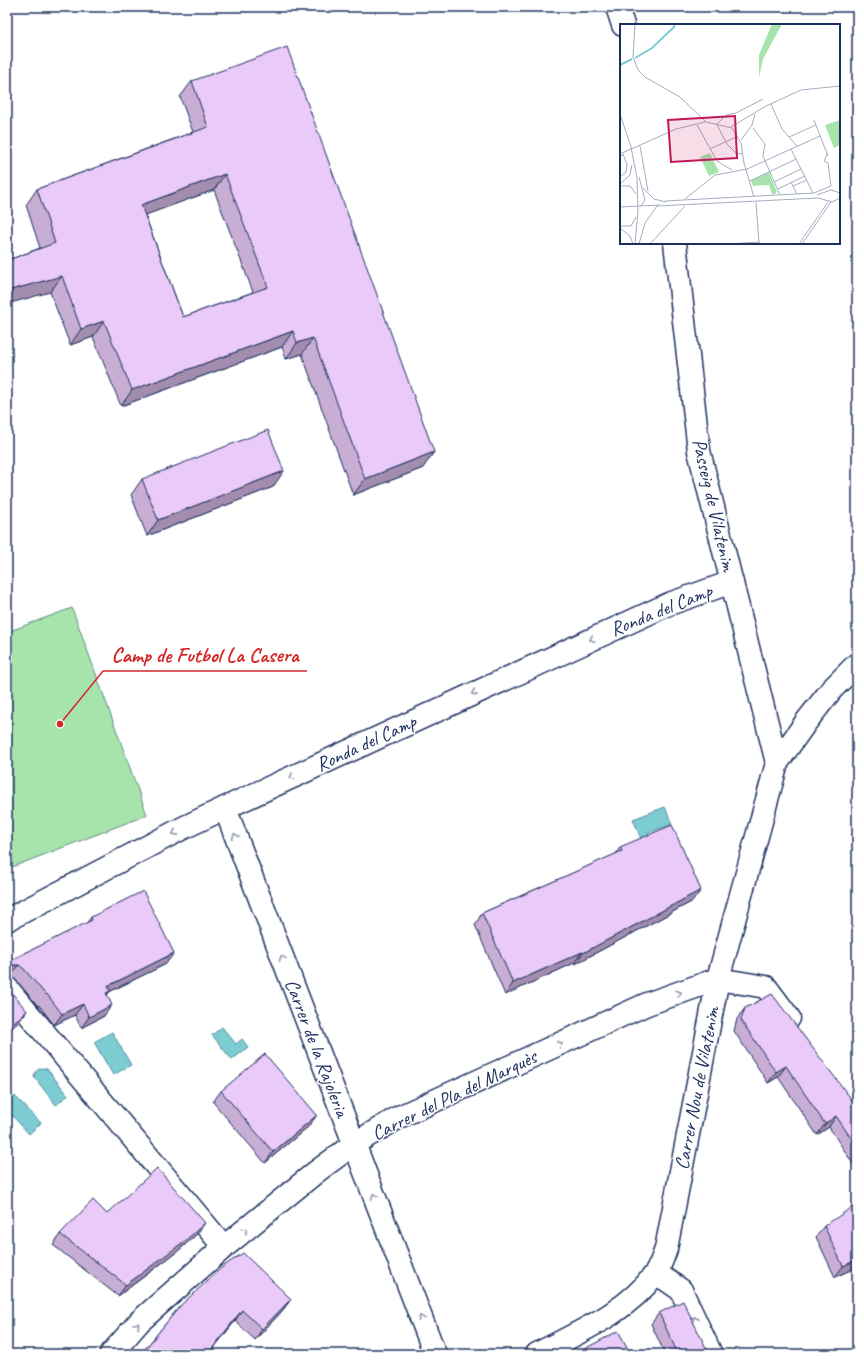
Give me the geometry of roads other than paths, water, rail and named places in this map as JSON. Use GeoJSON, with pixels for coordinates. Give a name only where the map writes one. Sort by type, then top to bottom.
{"type":"FeatureCollection","features":[{"type":"Feature","properties":{"kind":"street"},"geometry":{"type":"LineString","coordinates":[[617,7],[623,24]]}},
{"type":"Feature","properties":{"kind":"street","name":"Passeig de Vilatenim"},"geometry":{"type":"LineString","coordinates":[[675,244],[699,451],[777,763]]}},
{"type":"Feature","properties":{"kind":"street","name":"Ronda del Camp"},"geometry":{"type":"LineString","coordinates":[[7,920],[177,831],[225,808],[669,604],[732,582]]}},
{"type":"Feature","properties":{"kind":"street"},"geometry":{"type":"LineString","coordinates":[[777,763],[806,722],[828,695],[857,664]]}},
{"type":"Feature","properties":{"kind":"street","name":"Carrer Nou de Vilatenim"},"geometry":{"type":"LineString","coordinates":[[537,1354],[614,1313],[635,1296],[656,1273],[666,1249],[718,979],[777,763]]}},
{"type":"Feature","properties":{"kind":"street","name":"Carrer de la Rajoleria"},"geometry":{"type":"LineString","coordinates":[[225,808],[435,1354]]}},
{"type":"Feature","properties":{"kind":"street"},"geometry":{"type":"LineString","coordinates":[[718,979],[766,987],[800,1032]]}},
{"type":"Feature","properties":{"kind":"street","name":"Carrer del Pla del Marquès"},"geometry":{"type":"LineString","coordinates":[[111,1354],[140,1321],[224,1247],[316,1172],[354,1144],[399,1117],[647,1004],[718,979]]}},
{"type":"Feature","properties":{"kind":"street"},"geometry":{"type":"LineString","coordinates":[[7,988],[224,1247]]}},
{"type":"Feature","properties":{"kind":"street"},"geometry":{"type":"LineString","coordinates":[[656,1273],[681,1290],[711,1354]]}},
{"type":"Feature","properties":{"kind":"water"},"geometry":{"type":"Polygon","coordinates":[[[665,807],[672,824],[648,833],[651,841],[643,844],[633,819],[665,807]]]}},
{"type":"Feature","properties":{"kind":"water"},"geometry":{"type":"Polygon","coordinates":[[[222,1027],[236,1044],[242,1039],[248,1047],[232,1060],[212,1035],[222,1027]]]}},
{"type":"Feature","properties":{"kind":"water"},"geometry":{"type":"Polygon","coordinates":[[[112,1032],[131,1065],[113,1075],[94,1042],[112,1032]]]}},
{"type":"Feature","properties":{"kind":"water"},"geometry":{"type":"Polygon","coordinates":[[[42,1068],[47,1069],[68,1095],[56,1105],[34,1077],[36,1071],[42,1068]]]}},
{"type":"Feature","properties":{"kind":"water"},"geometry":{"type":"Polygon","coordinates":[[[15,1096],[41,1123],[29,1134],[7,1110],[7,1103],[15,1096]]]}},
{"type":"Feature","properties":{"kind":"place","name":"Camp de Futbol La Casera"},"geometry":{"type":"Point","coordinates":[60,724]}}]}
